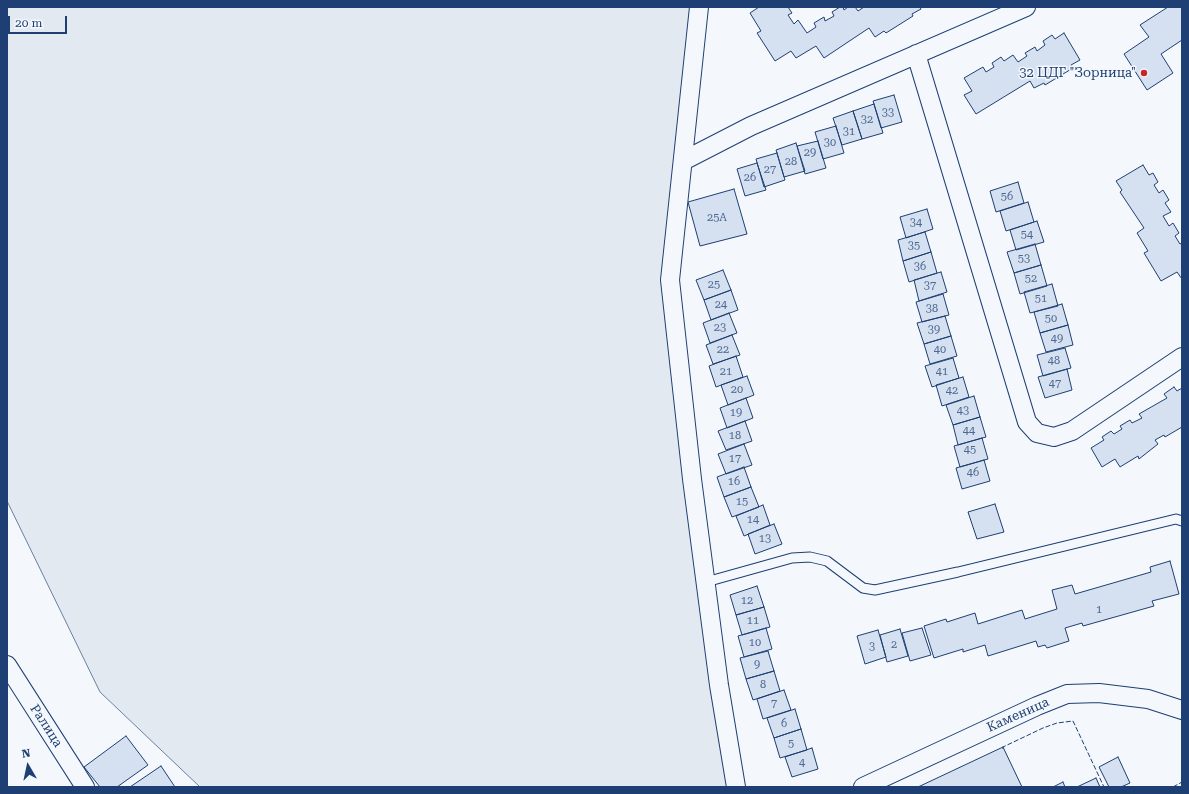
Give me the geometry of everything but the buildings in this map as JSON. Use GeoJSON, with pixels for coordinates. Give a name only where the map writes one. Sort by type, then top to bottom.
{"type":"FeatureCollection","features":[{"type":"Feature","properties":{"kind":"street"},"geometry":{"type":"LineString","coordinates":[[700,7],[670,280],[719,685],[736,787]]}},
{"type":"Feature","properties":{"kind":"street"},"geometry":{"type":"LineString","coordinates":[[683,161],[751,126],[1026,7]]}},
{"type":"Feature","properties":{"kind":"street"},"geometry":{"type":"LineString","coordinates":[[916,54],[1027,422],[1037,433],[1054,437],[1072,431],[1182,357]]}},
{"type":"Feature","properties":{"kind":"street","name":"Ралица"},"geometry":{"type":"LineString","coordinates":[[7,665],[85,787]]}},
{"type":"Feature","properties":{"kind":"street","name":"Каменица"},"geometry":{"type":"LineString","coordinates":[[863,787],[1067,694],[1099,693],[1148,699],[1182,710]]}},
{"type":"Feature","properties":{"kind":"lane"},"geometry":{"type":"LineString","coordinates":[[706,582],[792,558],[810,557],[827,561],[863,588],[874,590],[958,572],[1176,519],[1182,521]]}},
{"type":"Feature","properties":{"kind":"shaded area"},"geometry":{"type":"Polygon","coordinates":[[[7,7],[691,7],[662,280],[727,787],[200,787],[100,692],[7,501],[7,7]]]}},
{"type":"Feature","properties":{"kind":"fence"},"geometry":{"type":"LineString","coordinates":[[1003,749],[1003,747],[1043,728],[1057,723],[1073,721],[1104,787]]}},
{"type":"Feature","properties":{"kind":"fence"},"geometry":{"type":"LineString","coordinates":[[1173,787],[1182,782]]}},
{"type":"Feature","properties":{"kind":"place","name":"32 ЦДГ \"Зорница\""},"geometry":{"type":"Point","coordinates":[1144,73]}}]}
